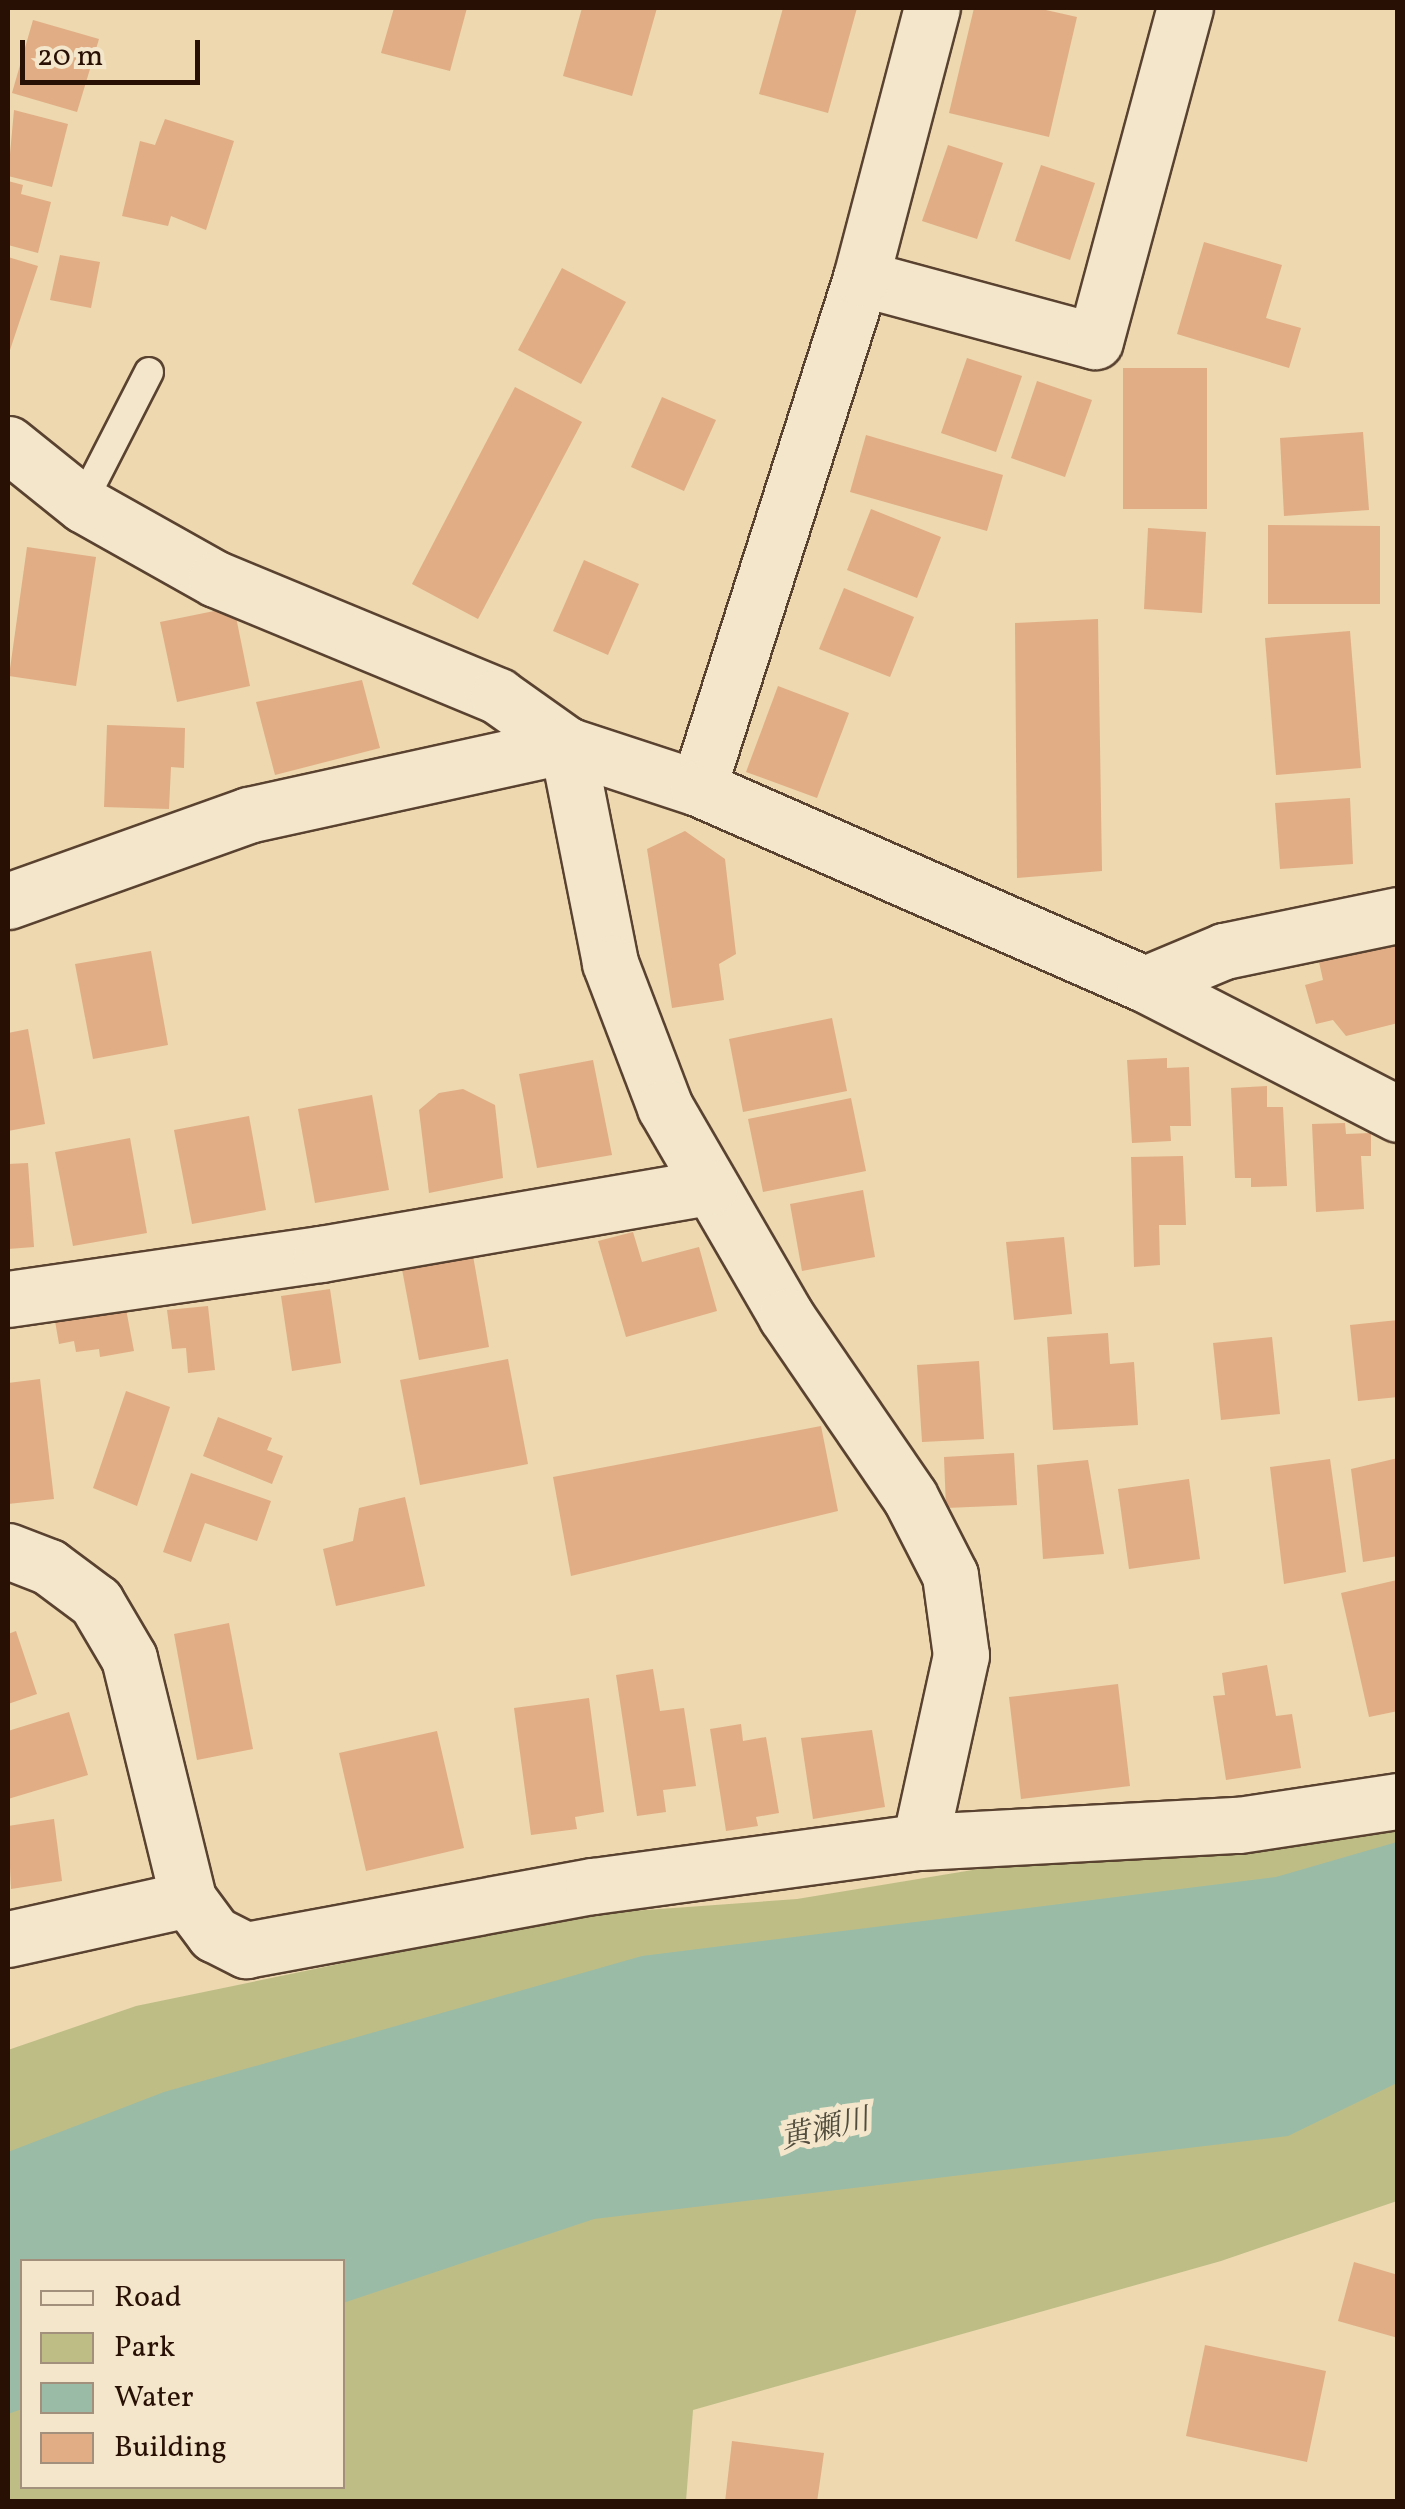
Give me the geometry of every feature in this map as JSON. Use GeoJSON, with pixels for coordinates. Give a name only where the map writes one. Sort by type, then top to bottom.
{"type":"FeatureCollection","features":[{"type":"Feature","properties":{"kind":"street"},"geometry":{"type":"LineString","coordinates":[[698,788],[861,278],[932,8]]}},
{"type":"Feature","properties":{"kind":"street"},"geometry":{"type":"LineString","coordinates":[[861,278],[1095,341],[1185,8]]}},
{"type":"Feature","properties":{"kind":"street"},"geometry":{"type":"LineString","coordinates":[[8,444],[82,503],[216,579],[498,696],[567,745],[698,788],[1146,984],[1398,1114]]}},
{"type":"Feature","properties":{"kind":"street"},"geometry":{"type":"LineString","coordinates":[[8,901],[248,815],[567,745]]}},
{"type":"Feature","properties":{"kind":"street"},"geometry":{"type":"LineString","coordinates":[[567,745],[610,963],[664,1106],[786,1316],[910,1497],[950,1574],[961,1655],[920,1842]]}},
{"type":"Feature","properties":{"kind":"street"},"geometry":{"type":"LineString","coordinates":[[1146,984],[1224,950],[1398,915]]}},
{"type":"Feature","properties":{"kind":"street"},"geometry":{"type":"LineString","coordinates":[[8,1299],[321,1254],[709,1187]]}},
{"type":"Feature","properties":{"kind":"street"},"geometry":{"type":"LineString","coordinates":[[8,1551],[49,1567],[96,1602],[129,1658],[188,1900],[214,1934],[246,1950],[574,1889],[920,1842],[1239,1825],[1398,1801]]}},
{"type":"Feature","properties":{"kind":"street"},"geometry":{"type":"LineString","coordinates":[[8,1940],[188,1900]]}},
{"type":"Feature","properties":{"kind":"lane"},"geometry":{"type":"LineString","coordinates":[[82,503],[149,372]]}},
{"type":"Feature","properties":{"kind":"green space"},"geometry":{"type":"Polygon","coordinates":[[[1397,1800],[1397,2201],[1221,2261],[693,2410],[686,2501],[8,2501],[8,2050],[136,2006],[576,1915],[797,1899],[1397,1800]]]}},
{"type":"Feature","properties":{"kind":"water","name":"黄瀬川"},"geometry":{"type":"Polygon","coordinates":[[[1397,1842],[1397,2083],[1288,2136],[594,2219],[345,2302],[345,2259],[20,2259],[20,2410],[8,2414],[8,2152],[164,2092],[642,1956],[1276,1877],[1397,1842]]]}},
{"type":"Feature","properties":{"kind":"building"},"geometry":{"type":"Polygon","coordinates":[[[394,8],[467,8],[450,71],[381,53],[394,8]]]}},
{"type":"Feature","properties":{"kind":"building"},"geometry":{"type":"Polygon","coordinates":[[[582,8],[657,8],[632,96],[563,76],[582,8]]]}},
{"type":"Feature","properties":{"kind":"building"},"geometry":{"type":"Polygon","coordinates":[[[783,8],[857,8],[828,113],[759,94],[783,8]]]}},
{"type":"Feature","properties":{"kind":"building"},"geometry":{"type":"Polygon","coordinates":[[[974,8],[1037,8],[1077,17],[1049,137],[949,113],[974,8]]]}},
{"type":"Feature","properties":{"kind":"building"},"geometry":{"type":"Polygon","coordinates":[[[33,20],[99,39],[77,112],[12,93],[33,20]]]}},
{"type":"Feature","properties":{"kind":"building"},"geometry":{"type":"Polygon","coordinates":[[[14,110],[68,124],[52,187],[8,176],[14,110]]]}},
{"type":"Feature","properties":{"kind":"building"},"geometry":{"type":"Polygon","coordinates":[[[165,119],[234,141],[206,230],[171,216],[168,226],[122,216],[140,141],[155,145],[165,119]]]}},
{"type":"Feature","properties":{"kind":"building"},"geometry":{"type":"Polygon","coordinates":[[[948,145],[1003,163],[977,239],[922,221],[948,145]]]}},
{"type":"Feature","properties":{"kind":"building"},"geometry":{"type":"Polygon","coordinates":[[[1041,165],[1095,183],[1070,260],[1015,241],[1041,165]]]}},
{"type":"Feature","properties":{"kind":"building"},"geometry":{"type":"Polygon","coordinates":[[[8,181],[23,185],[21,194],[51,202],[38,253],[8,245],[8,181]]]}},
{"type":"Feature","properties":{"kind":"building"},"geometry":{"type":"Polygon","coordinates":[[[1204,242],[1282,265],[1266,318],[1301,328],[1289,368],[1177,334],[1204,242]]]}},
{"type":"Feature","properties":{"kind":"building"},"geometry":{"type":"Polygon","coordinates":[[[60,255],[100,262],[91,308],[50,300],[60,255]]]}},
{"type":"Feature","properties":{"kind":"building"},"geometry":{"type":"Polygon","coordinates":[[[8,257],[38,266],[8,356],[8,257]]]}},
{"type":"Feature","properties":{"kind":"building"},"geometry":{"type":"Polygon","coordinates":[[[562,268],[626,302],[581,384],[518,350],[562,268]]]}},
{"type":"Feature","properties":{"kind":"building"},"geometry":{"type":"Polygon","coordinates":[[[967,358],[1022,376],[996,452],[941,433],[967,358]]]}},
{"type":"Feature","properties":{"kind":"building"},"geometry":{"type":"Polygon","coordinates":[[[1123,368],[1207,368],[1207,509],[1123,509],[1123,368]]]}},
{"type":"Feature","properties":{"kind":"building"},"geometry":{"type":"Polygon","coordinates":[[[1037,381],[1092,400],[1065,477],[1011,458],[1037,381]]]}},
{"type":"Feature","properties":{"kind":"building"},"geometry":{"type":"Polygon","coordinates":[[[515,387],[582,422],[478,619],[412,584],[515,387]]]}},
{"type":"Feature","properties":{"kind":"building"},"geometry":{"type":"Polygon","coordinates":[[[662,397],[716,420],[684,491],[631,467],[662,397]]]}},
{"type":"Feature","properties":{"kind":"building"},"geometry":{"type":"Polygon","coordinates":[[[1363,432],[1369,510],[1284,516],[1280,438],[1363,432]]]}},
{"type":"Feature","properties":{"kind":"building"},"geometry":{"type":"Polygon","coordinates":[[[866,435],[1003,475],[987,531],[850,492],[866,435]]]}},
{"type":"Feature","properties":{"kind":"building"},"geometry":{"type":"Polygon","coordinates":[[[871,509],[941,537],[917,598],[847,570],[871,509]]]}},
{"type":"Feature","properties":{"kind":"building"},"geometry":{"type":"Polygon","coordinates":[[[1268,525],[1380,526],[1380,604],[1268,604],[1268,525]]]}},
{"type":"Feature","properties":{"kind":"building"},"geometry":{"type":"Polygon","coordinates":[[[1148,528],[1206,532],[1202,613],[1144,609],[1148,528]]]}},
{"type":"Feature","properties":{"kind":"building"},"geometry":{"type":"Polygon","coordinates":[[[27,547],[96,557],[76,686],[9,676],[27,547]]]}},
{"type":"Feature","properties":{"kind":"building"},"geometry":{"type":"Polygon","coordinates":[[[584,560],[639,584],[608,655],[553,631],[584,560]]]}},
{"type":"Feature","properties":{"kind":"building"},"geometry":{"type":"Polygon","coordinates":[[[844,588],[914,617],[890,677],[819,649],[844,588]]]}},
{"type":"Feature","properties":{"kind":"building"},"geometry":{"type":"Polygon","coordinates":[[[234,607],[250,686],[177,702],[160,622],[234,607]]]}},
{"type":"Feature","properties":{"kind":"building"},"geometry":{"type":"Polygon","coordinates":[[[1098,619],[1102,871],[1017,878],[1015,623],[1098,619]]]}},
{"type":"Feature","properties":{"kind":"building"},"geometry":{"type":"Polygon","coordinates":[[[1350,631],[1361,768],[1276,775],[1265,638],[1350,631]]]}},
{"type":"Feature","properties":{"kind":"building"},"geometry":{"type":"Polygon","coordinates":[[[362,680],[380,748],[275,775],[256,702],[362,680]]]}},
{"type":"Feature","properties":{"kind":"building"},"geometry":{"type":"Polygon","coordinates":[[[778,686],[849,713],[817,798],[746,772],[778,686]]]}},
{"type":"Feature","properties":{"kind":"building"},"geometry":{"type":"Polygon","coordinates":[[[107,725],[185,728],[184,768],[171,767],[169,809],[104,807],[107,725]]]}},
{"type":"Feature","properties":{"kind":"building"},"geometry":{"type":"Polygon","coordinates":[[[1350,798],[1353,864],[1280,869],[1275,803],[1350,798]]]}},
{"type":"Feature","properties":{"kind":"building"},"geometry":{"type":"Polygon","coordinates":[[[685,831],[725,859],[736,954],[719,964],[724,1000],[672,1008],[647,849],[685,831]]]}},
{"type":"Feature","properties":{"kind":"building"},"geometry":{"type":"Polygon","coordinates":[[[1398,942],[1398,1023],[1346,1036],[1333,1020],[1316,1024],[1305,985],[1323,980],[1319,962],[1398,942]]]}},
{"type":"Feature","properties":{"kind":"building"},"geometry":{"type":"Polygon","coordinates":[[[151,951],[168,1045],[93,1059],[75,964],[151,951]]]}},
{"type":"Feature","properties":{"kind":"building"},"geometry":{"type":"Polygon","coordinates":[[[832,1018],[847,1091],[743,1112],[729,1039],[832,1018]]]}},
{"type":"Feature","properties":{"kind":"building"},"geometry":{"type":"Polygon","coordinates":[[[28,1029],[45,1124],[8,1131],[8,1033],[28,1029]]]}},
{"type":"Feature","properties":{"kind":"building"},"geometry":{"type":"Polygon","coordinates":[[[1167,1058],[1167,1068],[1189,1067],[1191,1126],[1170,1126],[1171,1141],[1132,1143],[1127,1060],[1167,1058]]]}},
{"type":"Feature","properties":{"kind":"building"},"geometry":{"type":"Polygon","coordinates":[[[593,1060],[612,1155],[537,1168],[519,1074],[593,1060]]]}},
{"type":"Feature","properties":{"kind":"building"},"geometry":{"type":"Polygon","coordinates":[[[1267,1086],[1267,1107],[1283,1107],[1287,1186],[1251,1187],[1251,1178],[1235,1178],[1231,1088],[1267,1086]]]}},
{"type":"Feature","properties":{"kind":"building"},"geometry":{"type":"Polygon","coordinates":[[[463,1089],[495,1105],[503,1178],[429,1193],[419,1110],[439,1093],[463,1089]]]}},
{"type":"Feature","properties":{"kind":"building"},"geometry":{"type":"Polygon","coordinates":[[[372,1095],[389,1190],[315,1203],[298,1109],[372,1095]]]}},
{"type":"Feature","properties":{"kind":"building"},"geometry":{"type":"Polygon","coordinates":[[[851,1098],[866,1171],[763,1192],[748,1119],[851,1098]]]}},
{"type":"Feature","properties":{"kind":"building"},"geometry":{"type":"Polygon","coordinates":[[[249,1116],[266,1210],[192,1224],[174,1130],[249,1116]]]}},
{"type":"Feature","properties":{"kind":"building"},"geometry":{"type":"Polygon","coordinates":[[[1345,1123],[1346,1134],[1371,1133],[1371,1156],[1361,1156],[1364,1209],[1316,1212],[1312,1124],[1345,1123]]]}},
{"type":"Feature","properties":{"kind":"building"},"geometry":{"type":"Polygon","coordinates":[[[130,1138],[147,1233],[73,1246],[55,1152],[130,1138]]]}},
{"type":"Feature","properties":{"kind":"building"},"geometry":{"type":"Polygon","coordinates":[[[1183,1156],[1186,1225],[1159,1225],[1160,1265],[1134,1267],[1131,1157],[1183,1156]]]}},
{"type":"Feature","properties":{"kind":"building"},"geometry":{"type":"Polygon","coordinates":[[[28,1163],[34,1247],[8,1249],[8,1164],[28,1163]]]}},
{"type":"Feature","properties":{"kind":"building"},"geometry":{"type":"Polygon","coordinates":[[[863,1190],[875,1257],[802,1271],[790,1204],[863,1190]]]}},
{"type":"Feature","properties":{"kind":"building"},"geometry":{"type":"Polygon","coordinates":[[[633,1232],[642,1262],[699,1247],[717,1311],[626,1337],[598,1241],[633,1232]]]}},
{"type":"Feature","properties":{"kind":"building"},"geometry":{"type":"Polygon","coordinates":[[[1064,1237],[1072,1314],[1014,1320],[1006,1242],[1064,1237]]]}},
{"type":"Feature","properties":{"kind":"building"},"geometry":{"type":"Polygon","coordinates":[[[472,1250],[489,1347],[419,1360],[401,1264],[472,1250]]]}},
{"type":"Feature","properties":{"kind":"building"},"geometry":{"type":"Polygon","coordinates":[[[330,1289],[341,1363],[292,1371],[281,1296],[330,1289]]]}},
{"type":"Feature","properties":{"kind":"building"},"geometry":{"type":"Polygon","coordinates":[[[208,1306],[215,1370],[188,1373],[186,1348],[172,1349],[167,1310],[208,1306]]]}},
{"type":"Feature","properties":{"kind":"building"},"geometry":{"type":"Polygon","coordinates":[[[126,1309],[134,1351],[100,1357],[99,1349],[76,1352],[74,1341],[59,1344],[55,1321],[126,1309]]]}},
{"type":"Feature","properties":{"kind":"building"},"geometry":{"type":"Polygon","coordinates":[[[1398,1320],[1398,1397],[1358,1401],[1350,1325],[1398,1320]]]}},
{"type":"Feature","properties":{"kind":"building"},"geometry":{"type":"Polygon","coordinates":[[[1108,1333],[1110,1364],[1134,1362],[1138,1425],[1053,1430],[1047,1337],[1108,1333]]]}},
{"type":"Feature","properties":{"kind":"building"},"geometry":{"type":"Polygon","coordinates":[[[1272,1337],[1280,1414],[1221,1420],[1213,1343],[1272,1337]]]}},
{"type":"Feature","properties":{"kind":"building"},"geometry":{"type":"Polygon","coordinates":[[[508,1359],[528,1464],[420,1485],[400,1380],[508,1359]]]}},
{"type":"Feature","properties":{"kind":"building"},"geometry":{"type":"Polygon","coordinates":[[[979,1361],[984,1439],[922,1442],[917,1365],[979,1361]]]}},
{"type":"Feature","properties":{"kind":"building"},"geometry":{"type":"Polygon","coordinates":[[[40,1379],[54,1499],[8,1504],[8,1383],[40,1379]]]}},
{"type":"Feature","properties":{"kind":"building"},"geometry":{"type":"Polygon","coordinates":[[[126,1391],[170,1407],[137,1506],[93,1488],[126,1391]]]}},
{"type":"Feature","properties":{"kind":"building"},"geometry":{"type":"Polygon","coordinates":[[[218,1417],[272,1438],[267,1450],[283,1456],[272,1484],[203,1456],[218,1417]]]}},
{"type":"Feature","properties":{"kind":"building"},"geometry":{"type":"Polygon","coordinates":[[[821,1426],[838,1511],[571,1576],[553,1477],[821,1426]]]}},
{"type":"Feature","properties":{"kind":"building"},"geometry":{"type":"Polygon","coordinates":[[[1014,1453],[1017,1505],[946,1508],[944,1457],[1014,1453]]]}},
{"type":"Feature","properties":{"kind":"building"},"geometry":{"type":"Polygon","coordinates":[[[1398,1458],[1398,1556],[1363,1562],[1351,1469],[1398,1458]]]}},
{"type":"Feature","properties":{"kind":"building"},"geometry":{"type":"Polygon","coordinates":[[[1330,1459],[1346,1572],[1284,1584],[1270,1467],[1330,1459]]]}},
{"type":"Feature","properties":{"kind":"building"},"geometry":{"type":"Polygon","coordinates":[[[1088,1460],[1104,1554],[1043,1559],[1037,1465],[1088,1460]]]}},
{"type":"Feature","properties":{"kind":"building"},"geometry":{"type":"Polygon","coordinates":[[[191,1473],[271,1501],[257,1541],[205,1523],[191,1562],[163,1552],[191,1473]]]}},
{"type":"Feature","properties":{"kind":"building"},"geometry":{"type":"Polygon","coordinates":[[[1189,1479],[1200,1559],[1129,1569],[1118,1489],[1189,1479]]]}},
{"type":"Feature","properties":{"kind":"building"},"geometry":{"type":"Polygon","coordinates":[[[405,1497],[425,1586],[336,1606],[323,1549],[353,1541],[359,1508],[405,1497]]]}},
{"type":"Feature","properties":{"kind":"building"},"geometry":{"type":"Polygon","coordinates":[[[1397,1580],[1398,1711],[1369,1717],[1341,1593],[1397,1580]]]}},
{"type":"Feature","properties":{"kind":"building"},"geometry":{"type":"Polygon","coordinates":[[[229,1623],[253,1749],[197,1760],[174,1634],[229,1623]]]}},
{"type":"Feature","properties":{"kind":"building"},"geometry":{"type":"Polygon","coordinates":[[[16,1631],[37,1694],[8,1704],[8,1634],[16,1631]]]}},
{"type":"Feature","properties":{"kind":"building"},"geometry":{"type":"Polygon","coordinates":[[[1267,1665],[1276,1716],[1292,1714],[1301,1768],[1226,1780],[1213,1696],[1225,1695],[1222,1673],[1267,1665]]]}},
{"type":"Feature","properties":{"kind":"building"},"geometry":{"type":"Polygon","coordinates":[[[653,1669],[660,1711],[684,1708],[696,1786],[663,1790],[666,1812],[637,1816],[616,1675],[653,1669]]]}},
{"type":"Feature","properties":{"kind":"building"},"geometry":{"type":"Polygon","coordinates":[[[1118,1684],[1130,1786],[1021,1799],[1009,1697],[1118,1684]]]}},
{"type":"Feature","properties":{"kind":"building"},"geometry":{"type":"Polygon","coordinates":[[[589,1698],[604,1812],[575,1817],[577,1829],[531,1835],[514,1708],[589,1698]]]}},
{"type":"Feature","properties":{"kind":"building"},"geometry":{"type":"Polygon","coordinates":[[[69,1712],[88,1775],[8,1799],[8,1731],[69,1712]]]}},
{"type":"Feature","properties":{"kind":"building"},"geometry":{"type":"Polygon","coordinates":[[[741,1724],[743,1741],[766,1737],[779,1813],[756,1817],[758,1826],[726,1831],[710,1729],[741,1724]]]}},
{"type":"Feature","properties":{"kind":"building"},"geometry":{"type":"Polygon","coordinates":[[[872,1730],[885,1807],[813,1819],[801,1738],[872,1730]]]}},
{"type":"Feature","properties":{"kind":"building"},"geometry":{"type":"Polygon","coordinates":[[[437,1731],[464,1848],[366,1871],[339,1753],[437,1731]]]}},
{"type":"Feature","properties":{"kind":"building"},"geometry":{"type":"Polygon","coordinates":[[[54,1819],[62,1881],[11,1889],[8,1826],[54,1819]]]}},
{"type":"Feature","properties":{"kind":"building"},"geometry":{"type":"Polygon","coordinates":[[[1354,2262],[1398,2275],[1398,2338],[1338,2321],[1354,2262]]]}},
{"type":"Feature","properties":{"kind":"building"},"geometry":{"type":"Polygon","coordinates":[[[1205,2345],[1326,2371],[1307,2462],[1186,2436],[1205,2345]]]}},
{"type":"Feature","properties":{"kind":"building"},"geometry":{"type":"Polygon","coordinates":[[[732,2441],[824,2453],[817,2502],[725,2502],[732,2441]]]}}]}
